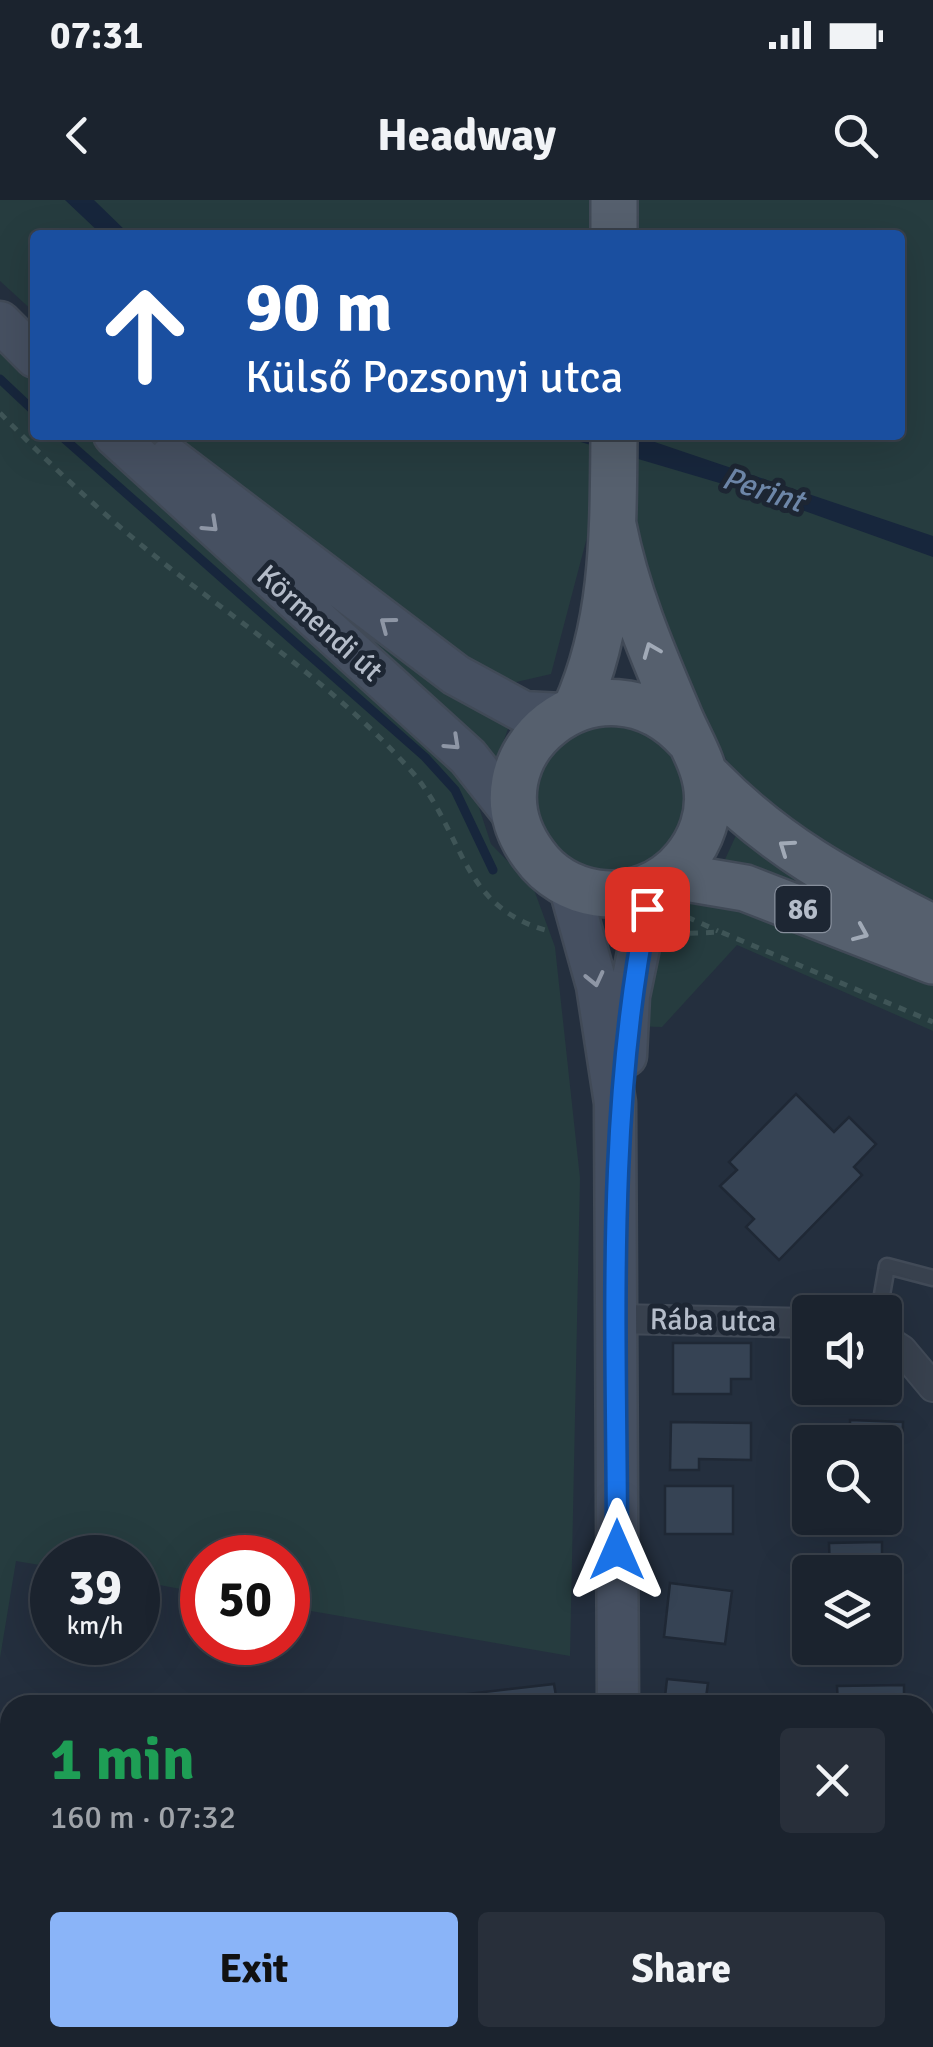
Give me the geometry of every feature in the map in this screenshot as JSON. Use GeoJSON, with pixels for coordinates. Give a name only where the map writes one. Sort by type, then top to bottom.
{"type":"FeatureCollection","features":[{"type":"Feature","properties":{"kind":"main road"},"geometry":{"type":"LineString","coordinates":[[614,200],[614,230]]}},
{"type":"Feature","properties":{"kind":"main road","name":"86"},"geometry":{"type":"LineString","coordinates":[[569,711],[603,636],[614,525],[614,440]]}},
{"type":"Feature","properties":{"kind":"main road","name":"86"},"geometry":{"type":"LineString","coordinates":[[614,525],[634,609],[697,757],[707,812],[694,848],[660,880]]}},
{"type":"Feature","properties":{"kind":"main road","name":"86"},"geometry":{"type":"LineString","coordinates":[[517,819],[520,767],[536,737],[569,711],[594,702],[630,702],[663,716],[756,826],[804,860],[933,928]]}},
{"type":"Feature","properties":{"kind":"main road"},"geometry":{"type":"LineString","coordinates":[[517,819],[541,864],[569,885]]}},
{"type":"Feature","properties":{"kind":"main road","name":"86"},"geometry":{"type":"LineString","coordinates":[[569,885],[602,894],[660,880],[745,888],[933,961]]}},
{"type":"Feature","properties":{"kind":"street"},"geometry":{"type":"LineString","coordinates":[[0,312],[30,338]]}},
{"type":"Feature","properties":{"kind":"street"},"geometry":{"type":"LineString","coordinates":[[0,322],[30,352]]}},
{"type":"Feature","properties":{"kind":"street","name":"Körmendi út"},"geometry":{"type":"LineString","coordinates":[[119,440],[445,736],[479,769],[517,819]]}},
{"type":"Feature","properties":{"kind":"street","name":"Körmendi út"},"geometry":{"type":"LineString","coordinates":[[150,440],[456,676],[524,712],[569,711]]}},
{"type":"Feature","properties":{"kind":"street"},"geometry":{"type":"LineString","coordinates":[[616,1184],[629,996],[660,880]]}},
{"type":"Feature","properties":{"kind":"street"},"geometry":{"type":"LineString","coordinates":[[569,885],[612,1064],[618,1695]]}},
{"type":"Feature","properties":{"kind":"street","name":"Rába utca"},"geometry":{"type":"LineString","coordinates":[[616,1318],[792,1323]]}},
{"type":"Feature","properties":{"kind":"street"},"geometry":{"type":"LineString","coordinates":[[902,1350],[933,1387]]}},
{"type":"Feature","properties":{"kind":"lane"},"geometry":{"type":"LineString","coordinates":[[881,1295],[887,1266],[933,1278]]}},
{"type":"Feature","properties":{"kind":"green space"},"geometry":{"type":"Polygon","coordinates":[[[0,200],[933,200],[933,917],[758,815],[591,522],[551,674],[512,683],[377,600],[252,504],[178,440],[905,440],[905,230],[30,230],[30,308],[0,281],[0,200]]]}},
{"type":"Feature","properties":{"kind":"green space"},"geometry":{"type":"Polygon","coordinates":[[[0,352],[30,379],[30,440],[99,440],[469,777],[491,844],[533,887],[555,947],[580,1178],[570,1656],[310,1611],[310,1535],[180,1535],[180,1589],[160,1585],[160,1535],[30,1535],[30,1563],[16,1561],[0,1658],[0,352]]]}},
{"type":"Feature","properties":{"kind":"green space"},"geometry":{"type":"Polygon","coordinates":[[[309,588],[509,726],[496,762],[309,588]]]}},
{"type":"Feature","properties":{"kind":"green space"},"geometry":{"type":"Polygon","coordinates":[[[606,717],[633,719],[690,769],[680,846],[621,880],[557,859],[531,797],[549,747],[606,717]]]}},
{"type":"Feature","properties":{"kind":"green space"},"geometry":{"type":"Polygon","coordinates":[[[738,831],[862,907],[722,866],[738,831]]]}},
{"type":"Feature","properties":{"kind":"green space"},"geometry":{"type":"Polygon","coordinates":[[[687,888],[933,973],[933,1031],[737,945],[662,1027],[630,1026],[662,900],[687,888]]]}},
{"type":"Feature","properties":{"kind":"water"},"geometry":{"type":"Polygon","coordinates":[[[65,200],[94,200],[125,230],[97,230],[65,200]]]}},
{"type":"Feature","properties":{"kind":"water","name":"Perint"},"geometry":{"type":"Polygon","coordinates":[[[574,440],[649,440],[933,536],[933,557],[760,495],[574,440]]]}},
{"type":"Feature","properties":{"kind":"building"},"geometry":{"type":"Polygon","coordinates":[[[796,1094],[834,1132],[849,1117],[876,1144],[854,1167],[862,1175],[779,1260],[746,1227],[754,1219],[720,1186],[737,1170],[729,1162],[796,1094]]]}},
{"type":"Feature","properties":{"kind":"building"},"geometry":{"type":"Polygon","coordinates":[[[673,1343],[751,1343],[751,1379],[731,1379],[731,1394],[673,1394],[673,1343]]]}},
{"type":"Feature","properties":{"kind":"building"},"geometry":{"type":"Polygon","coordinates":[[[850,1420],[903,1422],[902,1464],[902,1425],[850,1425],[850,1420]]]}},
{"type":"Feature","properties":{"kind":"building"},"geometry":{"type":"Polygon","coordinates":[[[671,1422],[751,1423],[751,1460],[699,1459],[699,1470],[670,1470],[671,1422]]]}},
{"type":"Feature","properties":{"kind":"building"},"geometry":{"type":"Polygon","coordinates":[[[665,1486],[733,1486],[733,1534],[665,1534],[665,1486]]]}},
{"type":"Feature","properties":{"kind":"building"},"geometry":{"type":"Polygon","coordinates":[[[882,1542],[882,1555],[829,1555],[829,1543],[882,1542]]]}},
{"type":"Feature","properties":{"kind":"building"},"geometry":{"type":"Polygon","coordinates":[[[670,1583],[732,1591],[725,1644],[664,1637],[670,1583]]]}},
{"type":"Feature","properties":{"kind":"building"},"geometry":{"type":"Polygon","coordinates":[[[667,1679],[708,1683],[706,1695],[665,1695],[667,1679]]]}},
{"type":"Feature","properties":{"kind":"building"},"geometry":{"type":"Polygon","coordinates":[[[554,1684],[556,1695],[467,1695],[554,1684]]]}},
{"type":"Feature","properties":{"kind":"building"},"geometry":{"type":"Polygon","coordinates":[[[904,1685],[904,1695],[837,1695],[837,1686],[904,1685]]]}},
{"type":"Feature","properties":{"kind":"waterway"},"geometry":{"type":"LineString","coordinates":[[0,379],[30,407]]}},
{"type":"Feature","properties":{"kind":"waterway"},"geometry":{"type":"LineString","coordinates":[[66,440],[425,757],[455,790],[493,870]]}},
{"type":"Feature","properties":{"kind":"route"},"geometry":{"type":"LineString","coordinates":[[617,1550],[616,1184],[629,996],[647,909]]}}]}
